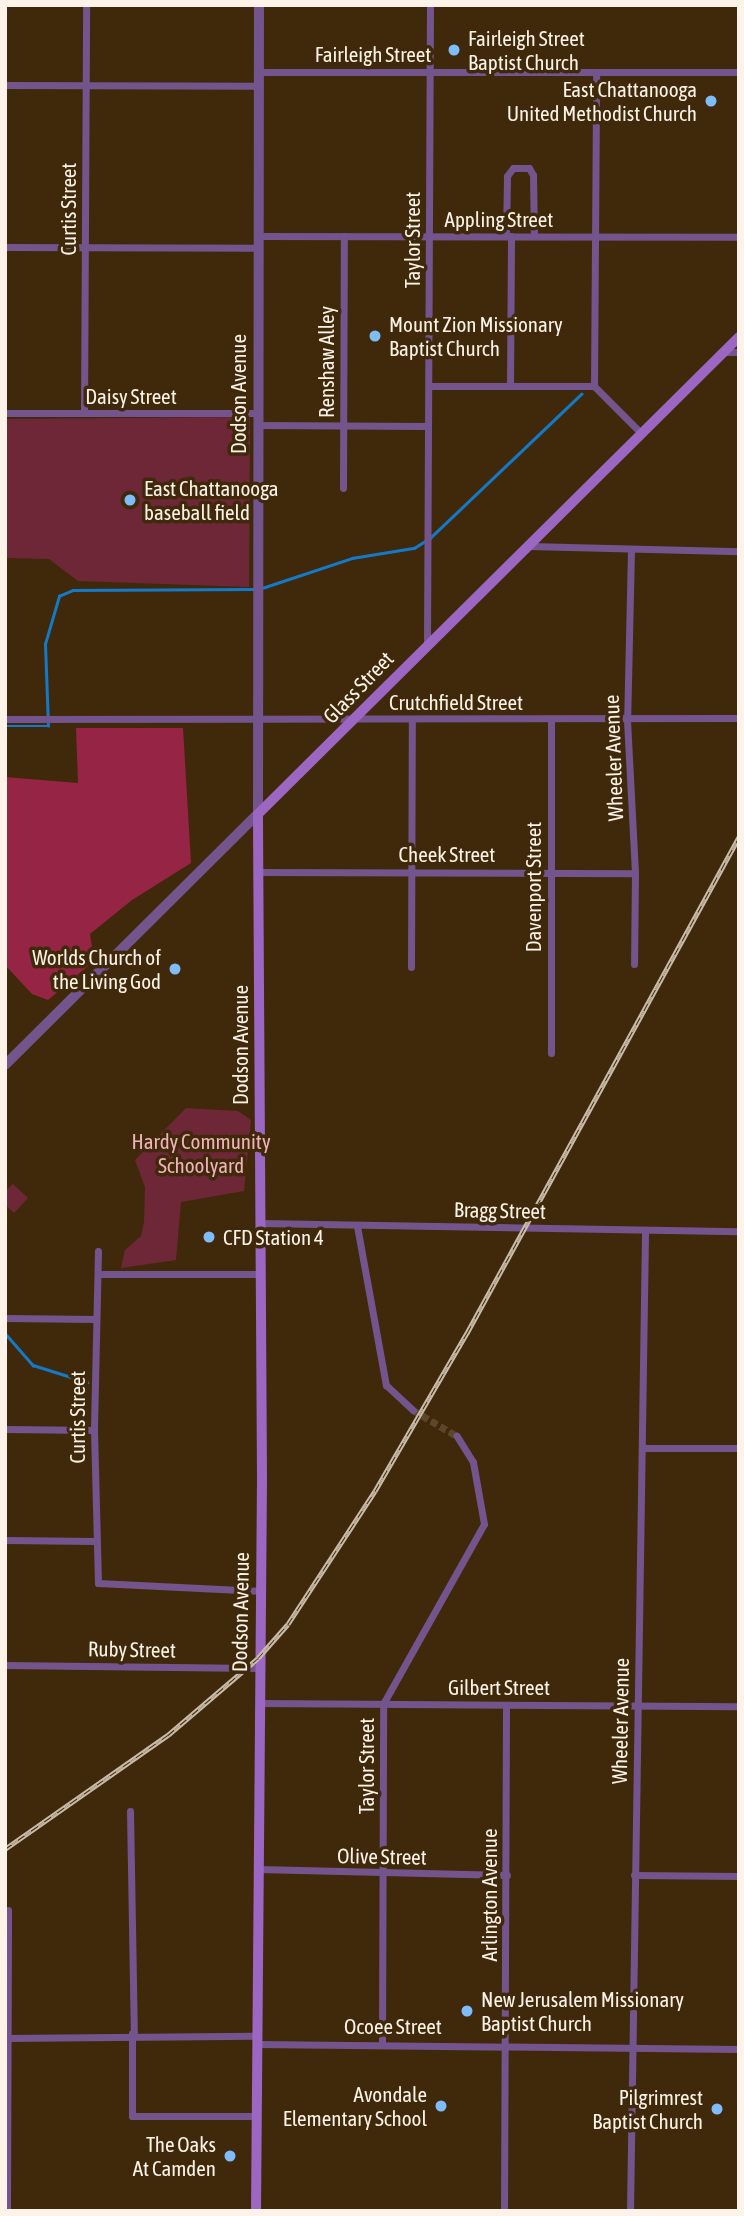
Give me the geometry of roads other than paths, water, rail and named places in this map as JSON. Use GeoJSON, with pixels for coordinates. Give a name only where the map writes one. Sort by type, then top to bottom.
{"type":"FeatureCollection","features":[{"type":"Feature","properties":{"kind":"main road","name":"Glass Street"},"geometry":{"type":"LineString","coordinates":[[258,814],[354,720],[427,643],[739,337]]}},
{"type":"Feature","properties":{"kind":"main road","name":"Dodson Avenue"},"geometry":{"type":"LineString","coordinates":[[256,2211],[258,1591],[262,1478],[258,1275],[258,814]]}},
{"type":"Feature","properties":{"kind":"street","name":"Curtis Street"},"geometry":{"type":"LineString","coordinates":[[84,413],[86,5]]}},
{"type":"Feature","properties":{"kind":"street","name":"Dodson Avenue"},"geometry":{"type":"LineString","coordinates":[[258,814],[256,589],[260,5]]}},
{"type":"Feature","properties":{"kind":"street","name":"Taylor Street"},"geometry":{"type":"LineString","coordinates":[[427,643],[430,5]]}},
{"type":"Feature","properties":{"kind":"street","name":"Fairleigh Street"},"geometry":{"type":"LineString","coordinates":[[259,72],[739,72]]}},
{"type":"Feature","properties":{"kind":"street"},"geometry":{"type":"LineString","coordinates":[[594,386],[596,72]]}},
{"type":"Feature","properties":{"kind":"street"},"geometry":{"type":"LineString","coordinates":[[5,85],[259,86]]}},
{"type":"Feature","properties":{"kind":"street"},"geometry":{"type":"LineString","coordinates":[[510,385],[507,176],[513,168],[528,168],[533,175],[534,236]]}},
{"type":"Feature","properties":{"kind":"street","name":"Appling Street"},"geometry":{"type":"LineString","coordinates":[[258,236],[739,237]]}},
{"type":"Feature","properties":{"kind":"street","name":"Renshaw Alley"},"geometry":{"type":"LineString","coordinates":[[343,488],[344,236]]}},
{"type":"Feature","properties":{"kind":"street"},"geometry":{"type":"LineString","coordinates":[[5,247],[258,248]]}},
{"type":"Feature","properties":{"kind":"street"},"geometry":{"type":"LineString","coordinates":[[723,352],[739,352]]}},
{"type":"Feature","properties":{"kind":"street"},"geometry":{"type":"LineString","coordinates":[[429,386],[594,386],[641,433]]}},
{"type":"Feature","properties":{"kind":"street","name":"Daisy Street"},"geometry":{"type":"LineString","coordinates":[[5,413],[257,413]]}},
{"type":"Feature","properties":{"kind":"street"},"geometry":{"type":"LineString","coordinates":[[257,425],[428,426]]}},
{"type":"Feature","properties":{"kind":"street"},"geometry":{"type":"LineString","coordinates":[[528,545],[739,551]]}},
{"type":"Feature","properties":{"kind":"street","name":"Wheeler Avenue"},"geometry":{"type":"LineString","coordinates":[[631,550],[627,720],[635,873],[634,964]]}},
{"type":"Feature","properties":{"kind":"street","name":"Crutchfield Street"},"geometry":{"type":"LineString","coordinates":[[5,719],[739,718]]}},
{"type":"Feature","properties":{"kind":"street"},"geometry":{"type":"LineString","coordinates":[[411,967],[412,720]]}},
{"type":"Feature","properties":{"kind":"street","name":"Davenport Street"},"geometry":{"type":"LineString","coordinates":[[551,720],[551,1053]]}},
{"type":"Feature","properties":{"kind":"street","name":"Glass Street"},"geometry":{"type":"LineString","coordinates":[[5,1065],[258,814]]}},
{"type":"Feature","properties":{"kind":"street","name":"Cheek Street"},"geometry":{"type":"LineString","coordinates":[[259,872],[635,873]]}},
{"type":"Feature","properties":{"kind":"street","name":"Bragg Street"},"geometry":{"type":"LineString","coordinates":[[260,1223],[645,1232],[739,1231]]}},
{"type":"Feature","properties":{"kind":"street"},"geometry":{"type":"LineString","coordinates":[[357,1226],[386,1385],[412,1410]]}},
{"type":"Feature","properties":{"kind":"street","name":"Wheeler Avenue"},"geometry":{"type":"LineString","coordinates":[[629,2211],[645,1448],[645,1232]]}},
{"type":"Feature","properties":{"kind":"street","name":"Curtis Street"},"geometry":{"type":"LineString","coordinates":[[98,1251],[94,1430],[98,1583],[258,1591]]}},
{"type":"Feature","properties":{"kind":"street"},"geometry":{"type":"LineString","coordinates":[[99,1274],[258,1275]]}},
{"type":"Feature","properties":{"kind":"street"},"geometry":{"type":"LineString","coordinates":[[5,1318],[96,1319]]}},
{"type":"Feature","properties":{"kind":"street"},"geometry":{"type":"LineString","coordinates":[[5,1429],[94,1430]]}},
{"type":"Feature","properties":{"kind":"street","name":"Taylor Street"},"geometry":{"type":"LineString","coordinates":[[382,2044],[383,1704],[484,1524],[473,1462],[457,1436]]}},
{"type":"Feature","properties":{"kind":"street"},"geometry":{"type":"LineString","coordinates":[[645,1448],[739,1448]]}},
{"type":"Feature","properties":{"kind":"street"},"geometry":{"type":"LineString","coordinates":[[5,1540],[95,1541]]}},
{"type":"Feature","properties":{"kind":"street","name":"Ruby Street"},"geometry":{"type":"LineString","coordinates":[[5,1665],[258,1668]]}},
{"type":"Feature","properties":{"kind":"street","name":"Gilbert Street"},"geometry":{"type":"LineString","coordinates":[[258,1703],[739,1706]]}},
{"type":"Feature","properties":{"kind":"street","name":"Arlington Avenue"},"geometry":{"type":"LineString","coordinates":[[504,2211],[506,1705]]}},
{"type":"Feature","properties":{"kind":"street"},"geometry":{"type":"LineString","coordinates":[[130,1811],[132,2116],[257,2116]]}},
{"type":"Feature","properties":{"kind":"street","name":"Olive Street"},"geometry":{"type":"LineString","coordinates":[[258,1869],[383,1876],[507,1875]]}},
{"type":"Feature","properties":{"kind":"street"},"geometry":{"type":"LineString","coordinates":[[634,1875],[739,1877]]}},
{"type":"Feature","properties":{"kind":"street"},"geometry":{"type":"LineString","coordinates":[[7,2211],[8,1910]]}},
{"type":"Feature","properties":{"kind":"street","name":"Ocoee Street"},"geometry":{"type":"LineString","coordinates":[[6,2038],[133,2034],[382,2044],[505,2043],[739,2049]]}},
{"type":"Feature","properties":{"kind":"waterway"},"geometry":{"type":"LineString","coordinates":[[262,588],[352,558],[414,548],[430,538],[581,394]]}},
{"type":"Feature","properties":{"kind":"waterway"},"geometry":{"type":"LineString","coordinates":[[5,726],[48,726],[45,644],[59,596],[73,590],[256,589]]}},
{"type":"Feature","properties":{"kind":"waterway"},"geometry":{"type":"LineString","coordinates":[[5,1333],[33,1365],[87,1382]]}},
{"type":"Feature","properties":{"kind":"tunnel"},"geometry":{"type":"LineString","coordinates":[[413,1410],[457,1436]]}},
{"type":"Feature","properties":{"kind":"railway"},"geometry":{"type":"LineString","coordinates":[[5,1849],[168,1735],[258,1658],[288,1624],[375,1491],[467,1333],[739,837]]}},
{"type":"Feature","properties":{"kind":"place","name":"Fairleigh Street Baptist Church"},"geometry":{"type":"Point","coordinates":[454,50]}},
{"type":"Feature","properties":{"kind":"place","name":"East Chattanooga United Methodist Church"},"geometry":{"type":"Point","coordinates":[711,101]}},
{"type":"Feature","properties":{"kind":"place","name":"Mount Zion Missionary Baptist Church"},"geometry":{"type":"Point","coordinates":[375,336]}},
{"type":"Feature","properties":{"kind":"place","name":"East Chattanooga baseball field"},"geometry":{"type":"Point","coordinates":[130,500]}},
{"type":"Feature","properties":{"kind":"place","name":"Worlds Church of the Living God"},"geometry":{"type":"Point","coordinates":[175,969]}},
{"type":"Feature","properties":{"kind":"place","name":"CFD Station 4"},"geometry":{"type":"Point","coordinates":[209,1237]}},
{"type":"Feature","properties":{"kind":"place","name":"New Jerusalem Missionary Baptist Church"},"geometry":{"type":"Point","coordinates":[467,2011]}},
{"type":"Feature","properties":{"kind":"place","name":"Avondale Elementary School"},"geometry":{"type":"Point","coordinates":[441,2106]}},
{"type":"Feature","properties":{"kind":"place","name":"Pilgrimrest Baptist Church"},"geometry":{"type":"Point","coordinates":[717,2109]}},
{"type":"Feature","properties":{"kind":"place","name":"The Oaks At Camden"},"geometry":{"type":"Point","coordinates":[230,2156]}},
{"type":"Feature","properties":{"kind":"park label","name":"Hardy Community Schoolyard"},"geometry":{"type":"Point","coordinates":[201,1153]}}]}
